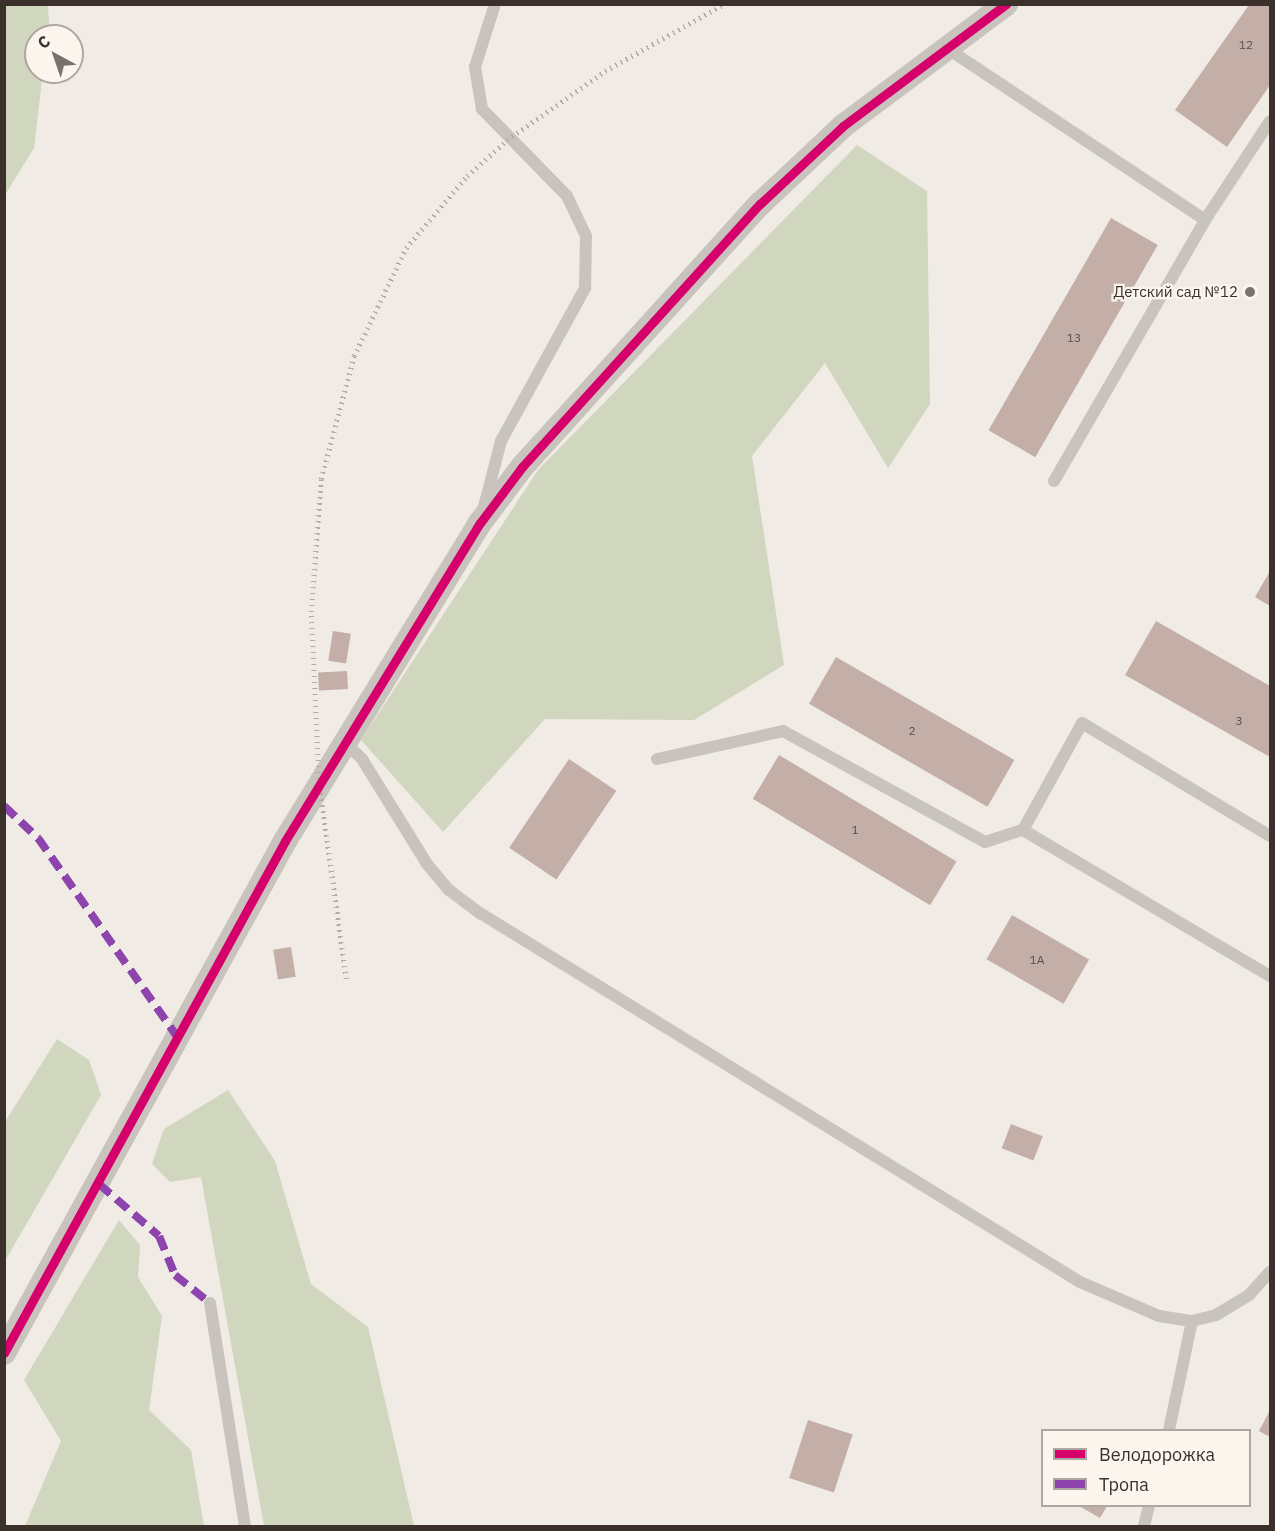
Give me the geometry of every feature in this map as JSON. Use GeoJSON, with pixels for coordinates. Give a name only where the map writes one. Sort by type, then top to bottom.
{"type":"FeatureCollection","features":[{"type":"Feature","properties":{"kind":"street"},"geometry":{"type":"LineString","coordinates":[[4,1353],[345,743],[480,523],[530,458],[760,204],[843,126],[945,47],[1006,4]]}},
{"type":"Feature","properties":{"kind":"lane"},"geometry":{"type":"LineString","coordinates":[[480,523],[501,441],[585,288],[586,277],[586,236],[567,196],[482,109],[475,67],[495,4]]}},
{"type":"Feature","properties":{"kind":"lane"},"geometry":{"type":"LineString","coordinates":[[945,47],[1205,220]]}},
{"type":"Feature","properties":{"kind":"lane"},"geometry":{"type":"LineString","coordinates":[[1054,481],[1205,220],[1270,121]]}},
{"type":"Feature","properties":{"kind":"lane"},"geometry":{"type":"LineString","coordinates":[[657,759],[783,731],[985,842],[1023,830],[1082,723],[1270,836]]}},
{"type":"Feature","properties":{"kind":"lane"},"geometry":{"type":"LineString","coordinates":[[345,743],[362,759],[428,864],[449,890],[480,913],[1080,1282],[1159,1316],[1192,1321],[1216,1315],[1270,1282]]}},
{"type":"Feature","properties":{"kind":"lane"},"geometry":{"type":"LineString","coordinates":[[1023,830],[1270,976]]}},
{"type":"Feature","properties":{"kind":"lane"},"geometry":{"type":"LineString","coordinates":[[1249,1295],[1270,1272]]}},
{"type":"Feature","properties":{"kind":"lane"},"geometry":{"type":"LineString","coordinates":[[210,1303],[245,1527]]}},
{"type":"Feature","properties":{"kind":"lane"},"geometry":{"type":"LineString","coordinates":[[1169,1429],[1192,1321]]}},
{"type":"Feature","properties":{"kind":"lane"},"geometry":{"type":"LineString","coordinates":[[1144,1527],[1149,1507]]}},
{"type":"Feature","properties":{"kind":"green space"},"geometry":{"type":"Polygon","coordinates":[[[5,4],[48,5],[49,24],[24,24],[24,84],[42,84],[34,148],[5,195],[5,4]]]}},
{"type":"Feature","properties":{"kind":"green space"},"geometry":{"type":"Polygon","coordinates":[[[857,145],[927,191],[930,404],[888,468],[825,363],[752,456],[784,665],[694,720],[545,719],[443,832],[361,740],[538,470],[857,145]]]}},
{"type":"Feature","properties":{"kind":"green space"},"geometry":{"type":"Polygon","coordinates":[[[57,1039],[89,1060],[101,1095],[5,1261],[5,1122],[57,1039]]]}},
{"type":"Feature","properties":{"kind":"green space"},"geometry":{"type":"Polygon","coordinates":[[[228,1090],[275,1161],[311,1284],[368,1327],[414,1526],[264,1526],[201,1177],[170,1182],[152,1164],[164,1129],[228,1090]]]}},
{"type":"Feature","properties":{"kind":"green space"},"geometry":{"type":"Polygon","coordinates":[[[119,1220],[140,1245],[138,1277],[162,1316],[149,1410],[191,1450],[204,1526],[25,1526],[61,1441],[24,1380],[119,1220]]]}},
{"type":"Feature","properties":{"kind":"building"},"geometry":{"type":"Polygon","coordinates":[[[1249,5],[1270,5],[1270,85],[1227,147],[1175,110],[1249,5]]]}},
{"type":"Feature","properties":{"kind":"building"},"geometry":{"type":"Polygon","coordinates":[[[1111,218],[1158,245],[1035,457],[988,430],[1111,218]]]}},
{"type":"Feature","properties":{"kind":"building"},"geometry":{"type":"Polygon","coordinates":[[[1270,571],[1270,606],[1255,597],[1270,571]]]}},
{"type":"Feature","properties":{"kind":"building"},"geometry":{"type":"Polygon","coordinates":[[[1156,621],[1270,686],[1270,757],[1125,675],[1156,621]]]}},
{"type":"Feature","properties":{"kind":"building"},"geometry":{"type":"Polygon","coordinates":[[[333,631],[351,634],[346,663],[328,661],[333,631]]]}},
{"type":"Feature","properties":{"kind":"building"},"geometry":{"type":"Polygon","coordinates":[[[836,657],[1014,760],[987,807],[809,704],[836,657]]]}},
{"type":"Feature","properties":{"kind":"building"},"geometry":{"type":"Polygon","coordinates":[[[347,671],[348,689],[319,690],[318,673],[347,671]]]}},
{"type":"Feature","properties":{"kind":"building"},"geometry":{"type":"Polygon","coordinates":[[[779,755],[956,862],[930,905],[753,799],[779,755]]]}},
{"type":"Feature","properties":{"kind":"building"},"geometry":{"type":"Polygon","coordinates":[[[569,759],[616,791],[556,880],[509,848],[569,759]]]}},
{"type":"Feature","properties":{"kind":"building"},"geometry":{"type":"Polygon","coordinates":[[[1012,915],[1089,959],[1064,1004],[986,959],[1012,915]]]}},
{"type":"Feature","properties":{"kind":"building"},"geometry":{"type":"Polygon","coordinates":[[[291,947],[296,977],[278,979],[273,950],[291,947]]]}},
{"type":"Feature","properties":{"kind":"building"},"geometry":{"type":"Polygon","coordinates":[[[1011,1124],[1043,1136],[1033,1160],[1002,1148],[1011,1124]]]}},
{"type":"Feature","properties":{"kind":"building"},"geometry":{"type":"Polygon","coordinates":[[[1270,1413],[1270,1437],[1259,1431],[1270,1413]]]}},
{"type":"Feature","properties":{"kind":"building"},"geometry":{"type":"Polygon","coordinates":[[[808,1420],[853,1435],[834,1493],[789,1478],[808,1420]]]}},
{"type":"Feature","properties":{"kind":"building"},"geometry":{"type":"Polygon","coordinates":[[[1081,1507],[1106,1507],[1100,1518],[1081,1507]]]}},
{"type":"Feature","properties":{"kind":"railway"},"geometry":{"type":"LineString","coordinates":[[346,979],[319,785],[311,612],[321,479],[354,356],[406,248],[467,176],[507,140],[605,71],[724,4]]}},
{"type":"Feature","properties":{"kind":"marked path"},"geometry":{"type":"LineString","coordinates":[[4,806],[38,838],[178,1038]]}},
{"type":"Feature","properties":{"kind":"marked path"},"geometry":{"type":"LineString","coordinates":[[99,1184],[159,1236],[175,1275],[210,1303]]}},
{"type":"Feature","properties":{"kind":"cycle path"},"geometry":{"type":"LineString","coordinates":[[4,1353],[285,841],[480,523],[522,467],[760,204],[843,126],[1006,4]]}},
{"type":"Feature","properties":{"kind":"place","name":"Детский сад №12"},"geometry":{"type":"Point","coordinates":[1250,292]}}]}
